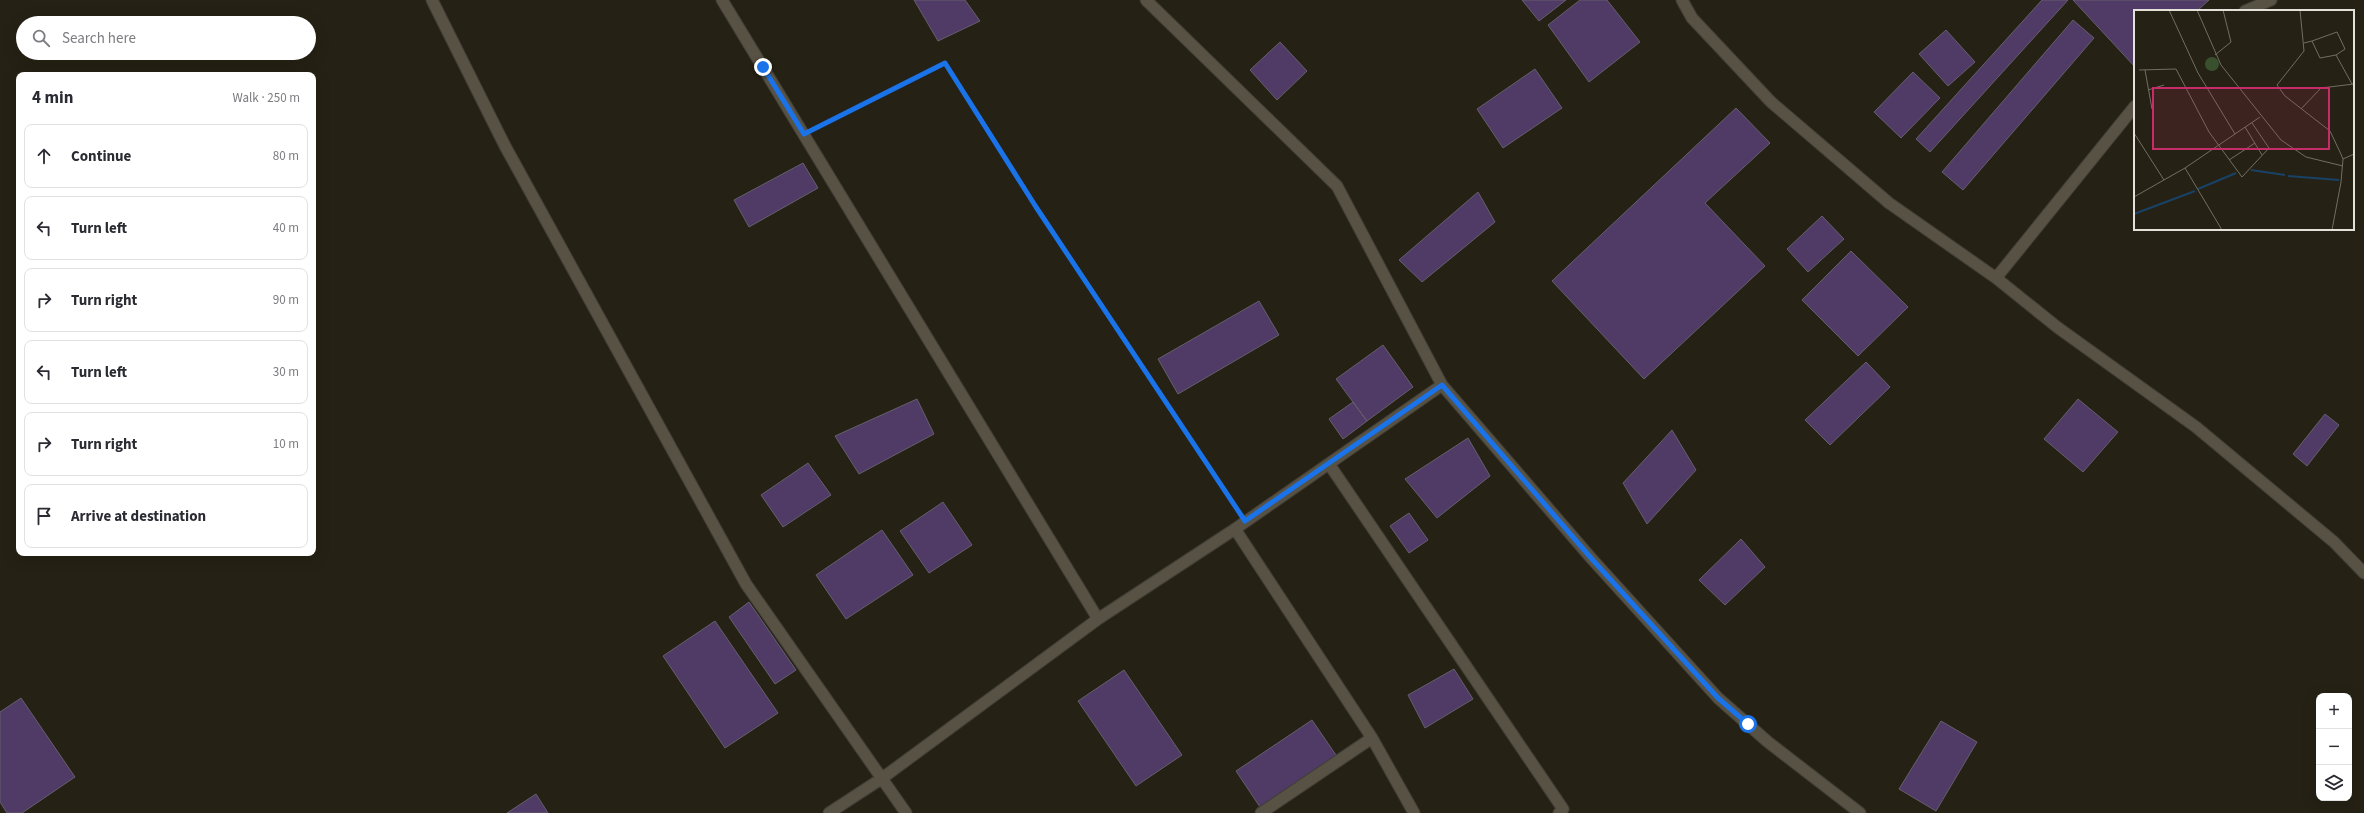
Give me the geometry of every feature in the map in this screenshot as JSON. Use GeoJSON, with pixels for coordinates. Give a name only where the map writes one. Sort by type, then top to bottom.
{"type":"FeatureCollection","features":[{"type":"Feature","properties":{"kind":"street"},"geometry":{"type":"LineString","coordinates":[[432,0],[505,146],[746,584],[906,813]]}},
{"type":"Feature","properties":{"kind":"street"},"geometry":{"type":"LineString","coordinates":[[722,0],[1098,619]]}},
{"type":"Feature","properties":{"kind":"street"},"geometry":{"type":"LineString","coordinates":[[1146,0],[1337,186],[1442,385],[1591,558],[1718,698],[1768,742],[1860,813]]}},
{"type":"Feature","properties":{"kind":"street"},"geometry":{"type":"LineString","coordinates":[[1682,0],[1692,18],[1771,102],[1889,203],[1996,278],[2057,327],[2196,427],[2334,542],[2364,573]]}},
{"type":"Feature","properties":{"kind":"street"},"geometry":{"type":"LineString","coordinates":[[2247,10],[2271,0]]}},
{"type":"Feature","properties":{"kind":"street"},"geometry":{"type":"LineString","coordinates":[[1996,278],[2134,107]]}},
{"type":"Feature","properties":{"kind":"street"},"geometry":{"type":"LineString","coordinates":[[829,813],[881,779],[1098,619],[1235,529],[1442,385]]}},
{"type":"Feature","properties":{"kind":"street"},"geometry":{"type":"LineString","coordinates":[[1329,464],[1563,809],[1559,813]]}},
{"type":"Feature","properties":{"kind":"street"},"geometry":{"type":"LineString","coordinates":[[1235,529],[1372,738],[1414,813]]}},
{"type":"Feature","properties":{"kind":"street"},"geometry":{"type":"LineString","coordinates":[[1261,813],[1372,738]]}},
{"type":"Feature","properties":{"kind":"path"},"geometry":{"type":"LineString","coordinates":[[804,134],[945,63],[1036,207],[1245,521]]}},
{"type":"Feature","properties":{"kind":"building"},"geometry":{"type":"Polygon","coordinates":[[[914,0],[965,0],[980,21],[938,41],[914,0]]]}},
{"type":"Feature","properties":{"kind":"building"},"geometry":{"type":"Polygon","coordinates":[[[1522,0],[1566,0],[1539,21],[1522,0]]]}},
{"type":"Feature","properties":{"kind":"building"},"geometry":{"type":"Polygon","coordinates":[[[1580,0],[1607,0],[1640,42],[1589,82],[1548,25],[1580,0]]]}},
{"type":"Feature","properties":{"kind":"building"},"geometry":{"type":"Polygon","coordinates":[[[2042,0],[2068,0],[1930,152],[1916,139],[2042,0]]]}},
{"type":"Feature","properties":{"kind":"building"},"geometry":{"type":"Polygon","coordinates":[[[2073,0],[2209,0],[2198,10],[2134,10],[2134,66],[2073,0]]]}},
{"type":"Feature","properties":{"kind":"building"},"geometry":{"type":"Polygon","coordinates":[[[2073,20],[2094,38],[1963,190],[1942,172],[2073,20]]]}},
{"type":"Feature","properties":{"kind":"building"},"geometry":{"type":"Polygon","coordinates":[[[1946,30],[1975,62],[1948,86],[1919,54],[1946,30]]]}},
{"type":"Feature","properties":{"kind":"building"},"geometry":{"type":"Polygon","coordinates":[[[1280,42],[1307,71],[1277,100],[1250,70],[1280,42]]]}},
{"type":"Feature","properties":{"kind":"building"},"geometry":{"type":"Polygon","coordinates":[[[1535,69],[1562,108],[1503,148],[1477,109],[1535,69]]]}},
{"type":"Feature","properties":{"kind":"building"},"geometry":{"type":"Polygon","coordinates":[[[1913,72],[1940,98],[1901,138],[1874,112],[1913,72]]]}},
{"type":"Feature","properties":{"kind":"building"},"geometry":{"type":"Polygon","coordinates":[[[1736,108],[1770,143],[1705,203],[1765,266],[1644,379],[1552,281],[1736,108]]]}},
{"type":"Feature","properties":{"kind":"building"},"geometry":{"type":"Polygon","coordinates":[[[803,163],[818,188],[749,227],[734,200],[803,163]]]}},
{"type":"Feature","properties":{"kind":"building"},"geometry":{"type":"Polygon","coordinates":[[[1478,192],[1495,222],[1422,282],[1399,260],[1478,192]]]}},
{"type":"Feature","properties":{"kind":"building"},"geometry":{"type":"Polygon","coordinates":[[[1822,216],[1844,239],[1808,272],[1787,249],[1822,216]]]}},
{"type":"Feature","properties":{"kind":"building"},"geometry":{"type":"Polygon","coordinates":[[[1851,251],[1908,307],[1858,356],[1802,300],[1851,251]]]}},
{"type":"Feature","properties":{"kind":"building"},"geometry":{"type":"Polygon","coordinates":[[[1259,301],[1279,335],[1178,394],[1158,359],[1259,301]]]}},
{"type":"Feature","properties":{"kind":"building"},"geometry":{"type":"Polygon","coordinates":[[[1383,345],[1413,387],[1367,421],[1336,379],[1383,345]]]}},
{"type":"Feature","properties":{"kind":"building"},"geometry":{"type":"Polygon","coordinates":[[[1866,362],[1890,387],[1830,445],[1805,420],[1866,362]]]}},
{"type":"Feature","properties":{"kind":"building"},"geometry":{"type":"Polygon","coordinates":[[[917,399],[934,434],[859,474],[835,436],[917,399]]]}},
{"type":"Feature","properties":{"kind":"building"},"geometry":{"type":"Polygon","coordinates":[[[2078,399],[2118,432],[2083,472],[2044,439],[2078,399]]]}},
{"type":"Feature","properties":{"kind":"building"},"geometry":{"type":"Polygon","coordinates":[[[1353,402],[1367,421],[1343,439],[1329,419],[1353,402]]]}},
{"type":"Feature","properties":{"kind":"building"},"geometry":{"type":"Polygon","coordinates":[[[2325,414],[2339,425],[2307,466],[2293,454],[2325,414]]]}},
{"type":"Feature","properties":{"kind":"building"},"geometry":{"type":"Polygon","coordinates":[[[1672,430],[1696,470],[1647,524],[1623,483],[1672,430]]]}},
{"type":"Feature","properties":{"kind":"building"},"geometry":{"type":"Polygon","coordinates":[[[1468,438],[1490,476],[1437,518],[1405,479],[1468,438]]]}},
{"type":"Feature","properties":{"kind":"building"},"geometry":{"type":"Polygon","coordinates":[[[808,463],[831,495],[783,527],[761,495],[808,463]]]}},
{"type":"Feature","properties":{"kind":"building"},"geometry":{"type":"Polygon","coordinates":[[[943,502],[972,545],[929,573],[900,531],[943,502]]]}},
{"type":"Feature","properties":{"kind":"building"},"geometry":{"type":"Polygon","coordinates":[[[1409,513],[1428,540],[1409,553],[1390,526],[1409,513]]]}},
{"type":"Feature","properties":{"kind":"building"},"geometry":{"type":"Polygon","coordinates":[[[882,530],[913,575],[846,619],[816,575],[882,530]]]}},
{"type":"Feature","properties":{"kind":"building"},"geometry":{"type":"Polygon","coordinates":[[[1741,539],[1765,567],[1725,605],[1699,580],[1741,539]]]}},
{"type":"Feature","properties":{"kind":"building"},"geometry":{"type":"Polygon","coordinates":[[[749,602],[796,670],[775,684],[729,617],[749,602]]]}},
{"type":"Feature","properties":{"kind":"building"},"geometry":{"type":"Polygon","coordinates":[[[715,621],[778,713],[725,748],[663,656],[715,621]]]}},
{"type":"Feature","properties":{"kind":"building"},"geometry":{"type":"Polygon","coordinates":[[[1454,669],[1473,699],[1425,728],[1408,695],[1454,669]]]}},
{"type":"Feature","properties":{"kind":"building"},"geometry":{"type":"Polygon","coordinates":[[[1124,670],[1182,755],[1136,786],[1078,701],[1124,670]]]}},
{"type":"Feature","properties":{"kind":"building"},"geometry":{"type":"Polygon","coordinates":[[[21,698],[75,777],[22,813],[7,813],[0,802],[0,712],[21,698]]]}},
{"type":"Feature","properties":{"kind":"building"},"geometry":{"type":"Polygon","coordinates":[[[1312,720],[1338,758],[1262,810],[1236,771],[1312,720]]]}},
{"type":"Feature","properties":{"kind":"building"},"geometry":{"type":"Polygon","coordinates":[[[1941,721],[1977,742],[1936,811],[1899,789],[1941,721]]]}},
{"type":"Feature","properties":{"kind":"building"},"geometry":{"type":"Polygon","coordinates":[[[536,794],[548,813],[507,813],[536,794]]]}},
{"type":"Feature","properties":{"kind":"route"},"geometry":{"type":"LineString","coordinates":[[763,67],[804,134],[945,63],[1036,207],[1245,521],[1442,385],[1591,558],[1718,698],[1748,724]]}}]}
